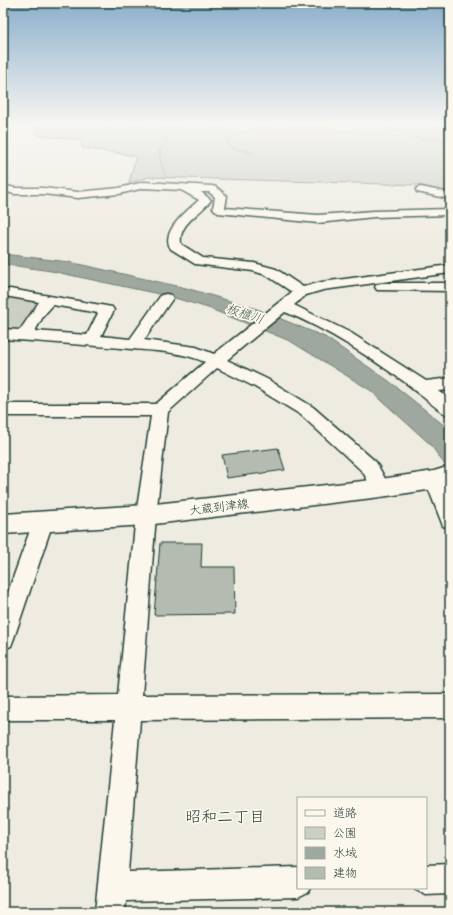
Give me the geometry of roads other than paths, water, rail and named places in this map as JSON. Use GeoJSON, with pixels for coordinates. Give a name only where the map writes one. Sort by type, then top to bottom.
{"type":"FeatureCollection","features":[{"type":"Feature","properties":{"kind":"main road","name":"大蔵到津線"},"geometry":{"type":"LineString","coordinates":[[3,524],[146,515],[381,488],[445,478]]}},
{"type":"Feature","properties":{"kind":"street"},"geometry":{"type":"LineString","coordinates":[[3,188],[15,191],[43,191],[78,195],[120,191],[144,184],[212,189],[221,196],[219,208],[222,211],[318,219],[374,214],[450,212]]}},
{"type":"Feature","properties":{"kind":"street"},"geometry":{"type":"LineString","coordinates":[[169,186],[200,195],[205,200],[177,228],[173,239],[175,246],[200,261],[254,267],[271,272],[301,292]]}},
{"type":"Feature","properties":{"kind":"street"},"geometry":{"type":"LineString","coordinates":[[421,190],[450,196]]}},
{"type":"Feature","properties":{"kind":"street"},"geometry":{"type":"LineString","coordinates":[[3,410],[160,410],[253,330],[301,292],[322,286],[341,283],[450,269]]}},
{"type":"Feature","properties":{"kind":"street"},"geometry":{"type":"LineString","coordinates":[[341,283],[388,288],[450,287]]}},
{"type":"Feature","properties":{"kind":"street"},"geometry":{"type":"LineString","coordinates":[[10,293],[107,310],[92,340]]}},
{"type":"Feature","properties":{"kind":"street"},"geometry":{"type":"LineString","coordinates":[[134,344],[166,298]]}},
{"type":"Feature","properties":{"kind":"street"},"geometry":{"type":"LineString","coordinates":[[25,335],[38,313],[49,300]]}},
{"type":"Feature","properties":{"kind":"street"},"geometry":{"type":"LineString","coordinates":[[282,307],[330,327],[375,353],[424,387],[450,410]]}},
{"type":"Feature","properties":{"kind":"street"},"geometry":{"type":"LineString","coordinates":[[3,334],[92,340],[172,348],[196,352],[261,382],[307,411],[370,467],[381,488]]}},
{"type":"Feature","properties":{"kind":"street"},"geometry":{"type":"LineString","coordinates":[[424,387],[450,384]]}},
{"type":"Feature","properties":{"kind":"street"},"geometry":{"type":"LineString","coordinates":[[160,410],[146,515],[127,707],[111,899],[297,882]]}},
{"type":"Feature","properties":{"kind":"street"},"geometry":{"type":"LineString","coordinates":[[445,478],[449,517]]}},
{"type":"Feature","properties":{"kind":"street"},"geometry":{"type":"LineString","coordinates":[[3,638],[43,522]]}},
{"type":"Feature","properties":{"kind":"street"},"geometry":{"type":"LineString","coordinates":[[3,708],[450,706]]}},
{"type":"Feature","properties":{"kind":"street"},"geometry":{"type":"LineString","coordinates":[[427,880],[450,879]]}},
{"type":"Feature","properties":{"kind":"water","name":"板櫃川"},"geometry":{"type":"Polygon","coordinates":[[[3,254],[69,262],[186,288],[257,309],[325,337],[389,381],[450,430],[450,472],[430,444],[370,390],[290,341],[208,308],[168,296],[51,271],[3,264],[3,254]]]}},
{"type":"Feature","properties":{"kind":"district","name":"昭和二丁目"},"geometry":{"type":"Point","coordinates":[225,816]}}]}
